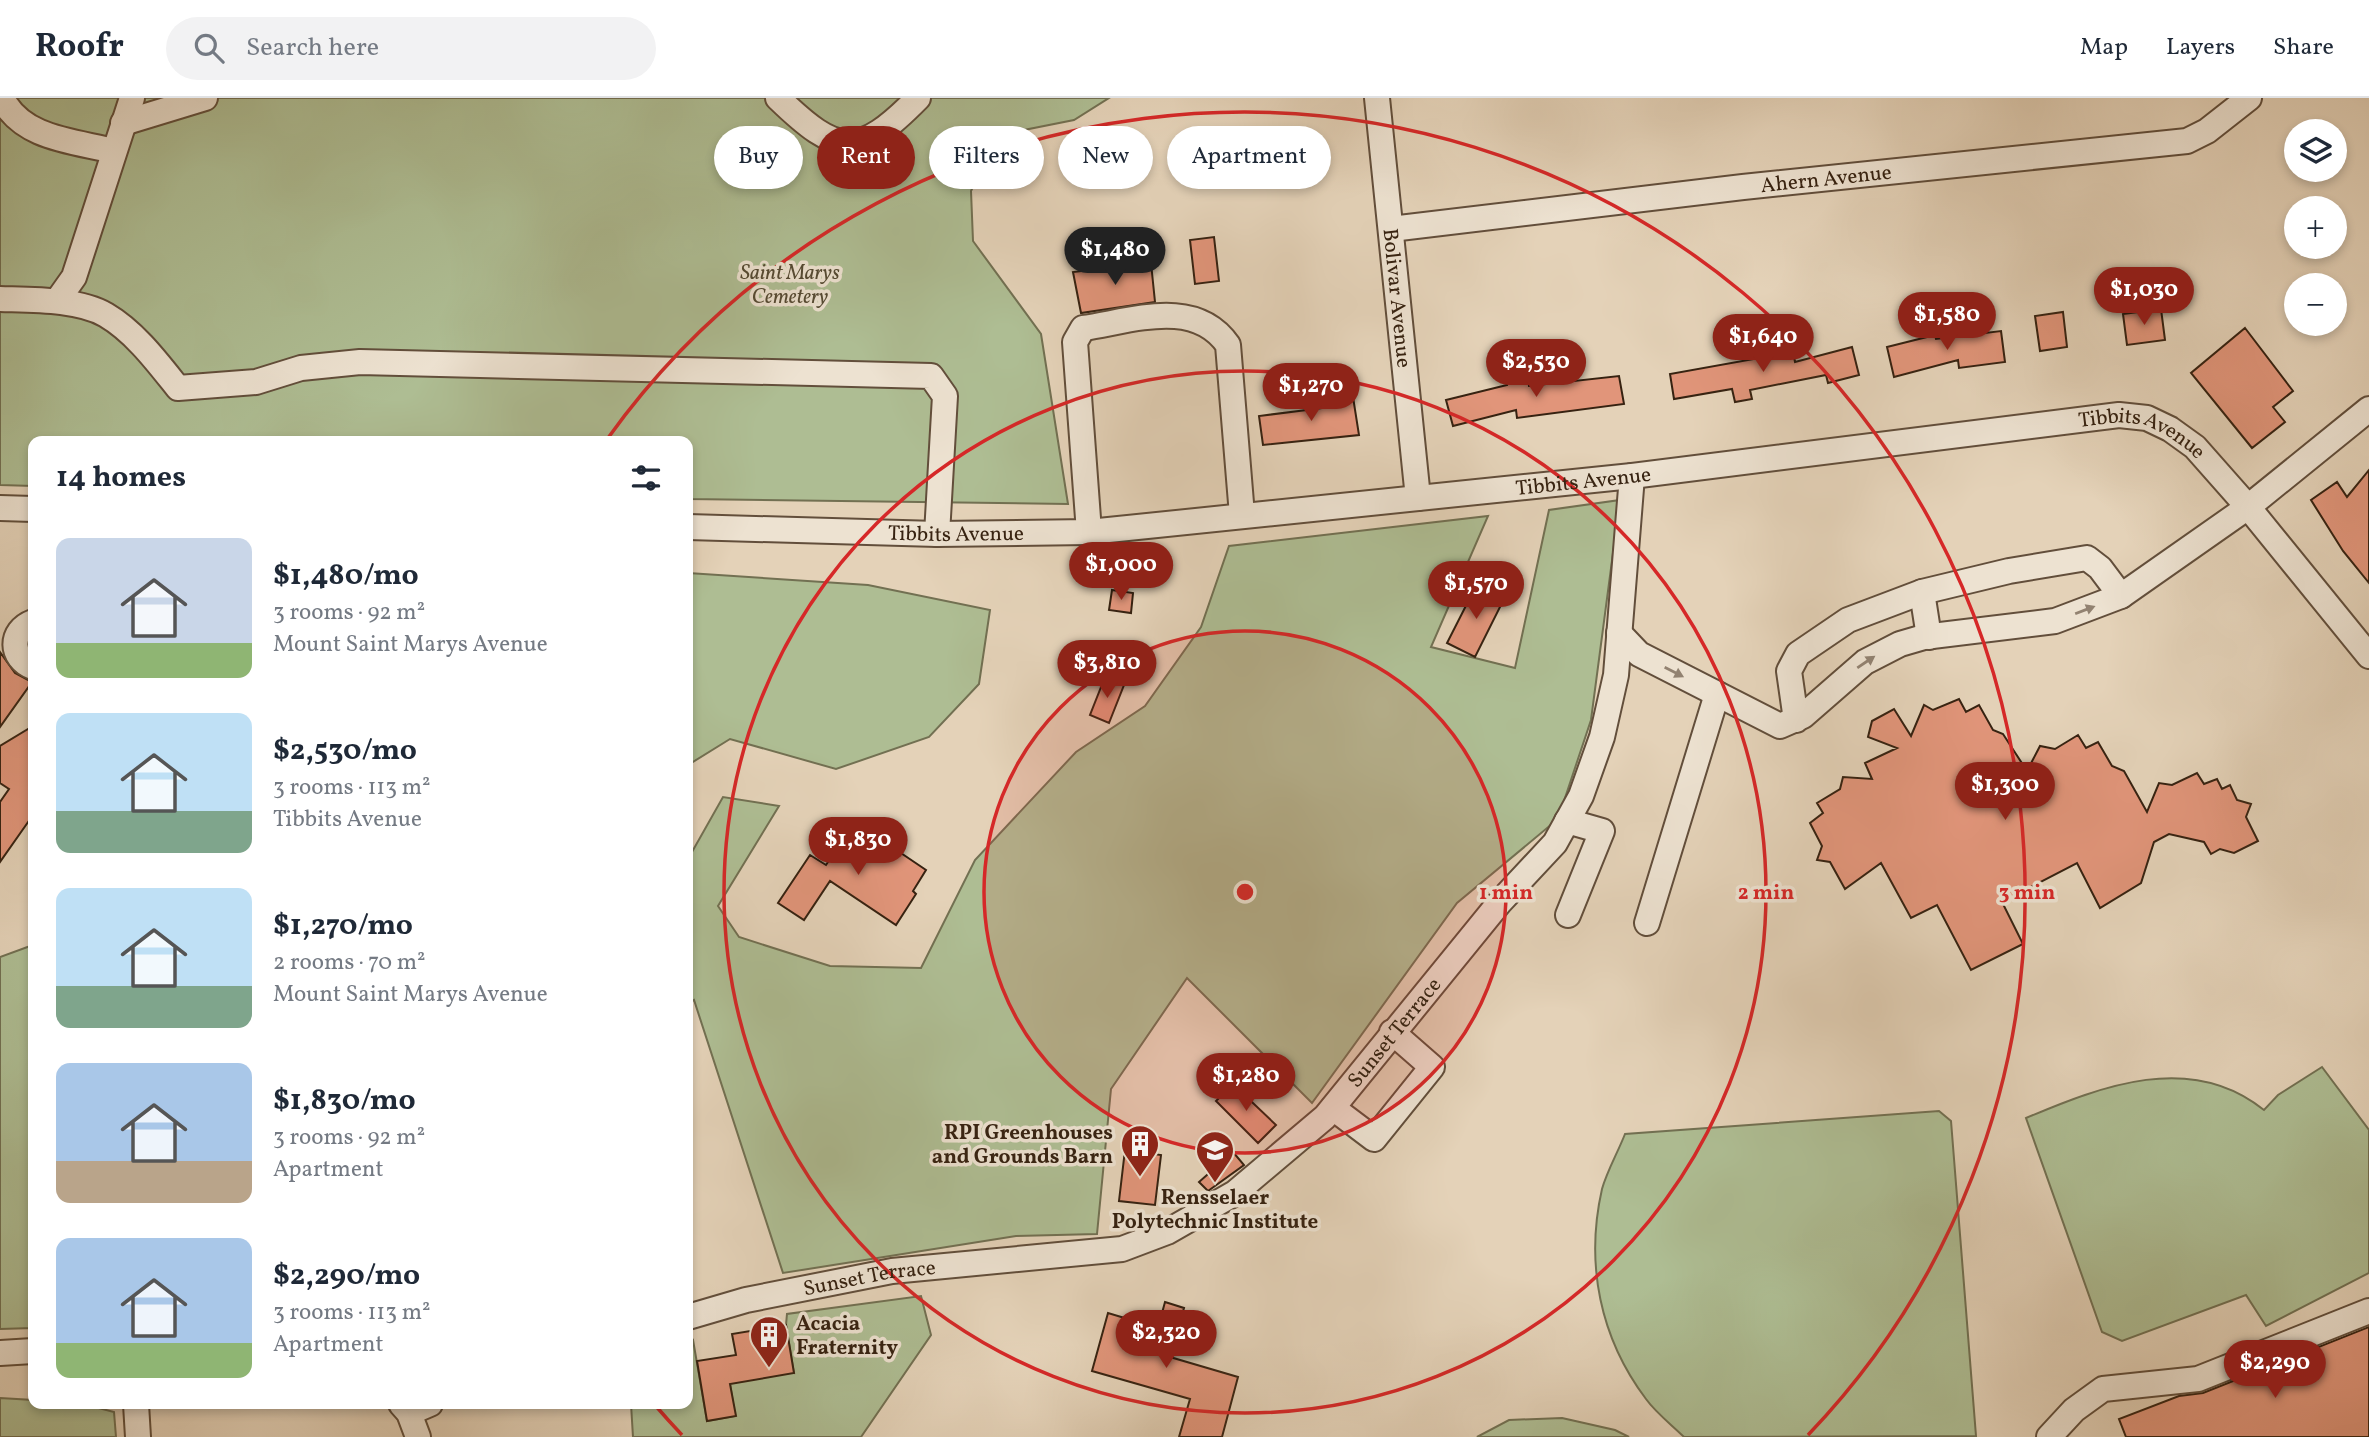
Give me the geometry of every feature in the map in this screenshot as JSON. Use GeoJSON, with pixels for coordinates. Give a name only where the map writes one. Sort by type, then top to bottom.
{"type":"FeatureCollection","features":[{"type":"Feature","properties":{"kind":"street"},"geometry":{"type":"LineString","coordinates":[[2,98],[19,121],[35,132],[114,151]]}},
{"type":"Feature","properties":{"kind":"street"},"geometry":{"type":"LineString","coordinates":[[57,301],[74,277],[132,98]]}},
{"type":"Feature","properties":{"kind":"street"},"geometry":{"type":"LineString","coordinates":[[123,123],[205,98]]}},
{"type":"Feature","properties":{"kind":"street"},"geometry":{"type":"LineString","coordinates":[[778,98],[816,134],[842,143],[873,138],[918,98]]}},
{"type":"Feature","properties":{"kind":"street","name":"Bolivar Avenue"},"geometry":{"type":"LineString","coordinates":[[1377,98],[1418,498]]}},
{"type":"Feature","properties":{"kind":"street","name":"Ahern Avenue"},"geometry":{"type":"LineString","coordinates":[[1391,229],[1743,187],[2187,141],[2207,131],[2249,98]]}},
{"type":"Feature","properties":{"kind":"street"},"geometry":{"type":"LineString","coordinates":[[0,299],[57,301],[106,314],[148,350],[178,388],[256,382],[301,368],[360,362],[930,376],[945,396],[937,534]]}},
{"type":"Feature","properties":{"kind":"street"},"geometry":{"type":"LineString","coordinates":[[1088,532],[1075,342],[1083,328],[1180,315],[1202,320],[1219,332],[1227,345],[1242,515]]}},
{"type":"Feature","properties":{"kind":"street"},"geometry":{"type":"LineString","coordinates":[[1619,633],[1639,654],[1780,726],[1796,720],[1865,662],[1900,644],[1929,637],[2055,621],[2121,596],[2248,506],[2369,409]]}},
{"type":"Feature","properties":{"kind":"street","name":"Tibbits Avenue"},"geometry":{"type":"LineString","coordinates":[[693,527],[937,534],[1088,532],[1632,476],[2119,415],[2147,418],[2170,429],[2195,447],[2248,506],[2369,656]]}},
{"type":"Feature","properties":{"kind":"street","name":"Sunset Terrace"},"geometry":{"type":"LineString","coordinates":[[693,1316],[746,1300],[892,1271],[1122,1250],[1167,1232],[1235,1193],[1333,1108],[1500,902],[1555,843],[1580,796],[1602,737],[1616,676],[1632,476]]}},
{"type":"Feature","properties":{"kind":"street"},"geometry":{"type":"LineString","coordinates":[[0,508],[28,509]]}},
{"type":"Feature","properties":{"kind":"street"},"geometry":{"type":"LineString","coordinates":[[1796,720],[1789,671],[1798,654],[1848,620],[1922,592],[2009,571],[2087,558],[2100,568],[2121,596]]}},
{"type":"Feature","properties":{"kind":"street"},"geometry":{"type":"LineString","coordinates":[[1922,592],[1929,637]]}},
{"type":"Feature","properties":{"kind":"street"},"geometry":{"type":"LineString","coordinates":[[16,629],[14,644],[19,659],[28,664]]}},
{"type":"Feature","properties":{"kind":"street"},"geometry":{"type":"LineString","coordinates":[[1647,923],[1717,694]]}},
{"type":"Feature","properties":{"kind":"street"},"geometry":{"type":"LineString","coordinates":[[1567,821],[1602,831],[1568,915]]}},
{"type":"Feature","properties":{"kind":"street"},"geometry":{"type":"LineString","coordinates":[[1333,1108],[1374,1139],[1432,1067],[1392,1032]]}},
{"type":"Feature","properties":{"kind":"street"},"geometry":{"type":"LineString","coordinates":[[2049,1437],[2074,1410],[2103,1389],[2198,1379],[2369,1311]]}},
{"type":"Feature","properties":{"kind":"street"},"geometry":{"type":"LineString","coordinates":[[0,1353],[28,1351]]}},
{"type":"Feature","properties":{"kind":"street"},"geometry":{"type":"LineString","coordinates":[[136,1409],[138,1437]]}},
{"type":"Feature","properties":{"kind":"street"},"geometry":{"type":"LineString","coordinates":[[414,1409],[418,1437]]}},
{"type":"Feature","properties":{"kind":"green space","name":"Saint Marys Cemetery"},"geometry":{"type":"Polygon","coordinates":[[[0,98],[1109,98],[1074,120],[1044,126],[929,126],[929,189],[972,189],[973,241],[1041,334],[1068,504],[693,499],[693,436],[28,436],[28,486],[0,485],[0,98]]]}},
{"type":"Feature","properties":{"kind":"green space"},"geometry":{"type":"Polygon","coordinates":[[[1620,500],[1591,720],[1558,819],[1457,903],[1312,1103],[1187,978],[1111,1089],[1097,1234],[1016,1236],[783,1273],[693,1000],[693,850],[723,797],[779,806],[718,906],[739,937],[830,966],[921,968],[975,860],[1076,752],[1145,706],[1201,627],[1229,546],[1488,516],[1431,647],[1515,668],[1549,510],[1620,500]]]}},
{"type":"Feature","properties":{"kind":"green space"},"geometry":{"type":"Polygon","coordinates":[[[693,573],[868,585],[990,610],[979,684],[929,737],[836,769],[730,739],[693,762],[693,573]]]}},
{"type":"Feature","properties":{"kind":"green space"},"geometry":{"type":"Polygon","coordinates":[[[28,947],[28,1328],[0,1329],[0,957],[28,947]]]}},
{"type":"Feature","properties":{"kind":"green space"},"geometry":{"type":"Polygon","coordinates":[[[2322,1067],[2369,1130],[2369,1273],[2266,1326],[2246,1295],[2122,1341],[2102,1332],[2026,1118],[2115,1086],[2177,1078],[2207,1082],[2236,1092],[2264,1110],[2278,1095],[2322,1067]]]}},
{"type":"Feature","properties":{"kind":"green space"},"geometry":{"type":"Polygon","coordinates":[[[1939,1111],[1951,1121],[1976,1436],[1684,1437],[1650,1404],[1630,1376],[1607,1326],[1600,1299],[1595,1245],[1597,1217],[1604,1182],[1625,1134],[1939,1111]]]}},
{"type":"Feature","properties":{"kind":"green space"},"geometry":{"type":"Polygon","coordinates":[[[921,1296],[931,1335],[861,1437],[633,1437],[631,1409],[693,1409],[693,1340],[707,1421],[735,1416],[727,1364],[794,1373],[786,1325],[787,1314],[921,1296]]]}},
{"type":"Feature","properties":{"kind":"green space"},"geometry":{"type":"Polygon","coordinates":[[[0,1398],[28,1400],[28,1409],[102,1409],[114,1412],[116,1437],[0,1437],[0,1398]]]}},
{"type":"Feature","properties":{"kind":"green space"},"geometry":{"type":"Polygon","coordinates":[[[1562,1418],[1615,1430],[1629,1437],[1477,1437],[1509,1420],[1562,1418]]]}},
{"type":"Feature","properties":{"kind":"building"},"geometry":{"type":"Polygon","coordinates":[[[1214,237],[1219,281],[1195,284],[1190,240],[1214,237]]]}},
{"type":"Feature","properties":{"kind":"building"},"geometry":{"type":"Polygon","coordinates":[[[1151,263],[1155,302],[1081,313],[1073,272],[1151,263]]]}},
{"type":"Feature","properties":{"kind":"building"},"geometry":{"type":"Polygon","coordinates":[[[2161,309],[2165,340],[2127,345],[2123,314],[2161,309]]]}},
{"type":"Feature","properties":{"kind":"building"},"geometry":{"type":"Polygon","coordinates":[[[2063,312],[2067,347],[2040,351],[2035,316],[2063,312]]]}},
{"type":"Feature","properties":{"kind":"building"},"geometry":{"type":"Polygon","coordinates":[[[2245,328],[2293,391],[2273,407],[2285,422],[2252,448],[2191,373],[2245,328]]]}},
{"type":"Feature","properties":{"kind":"building"},"geometry":{"type":"Polygon","coordinates":[[[2001,331],[2005,362],[1959,368],[1958,360],[1894,377],[1887,347],[1935,335],[1936,339],[2001,331]]]}},
{"type":"Feature","properties":{"kind":"building"},"geometry":{"type":"Polygon","coordinates":[[[1852,347],[1859,375],[1828,383],[1826,375],[1750,390],[1752,399],[1735,402],[1732,389],[1674,399],[1670,374],[1793,352],[1795,362],[1852,347]]]}},
{"type":"Feature","properties":{"kind":"building"},"geometry":{"type":"Polygon","coordinates":[[[1528,376],[1529,386],[1619,376],[1624,404],[1517,418],[1516,410],[1453,426],[1446,400],[1507,385],[1506,379],[1528,376]]]}},
{"type":"Feature","properties":{"kind":"building"},"geometry":{"type":"Polygon","coordinates":[[[1353,397],[1359,435],[1263,445],[1259,416],[1323,408],[1322,402],[1353,397]]]}},
{"type":"Feature","properties":{"kind":"building"},"geometry":{"type":"Polygon","coordinates":[[[2369,470],[2369,583],[2343,551],[2311,500],[2337,482],[2347,497],[2369,470]]]}},
{"type":"Feature","properties":{"kind":"building"},"geometry":{"type":"Polygon","coordinates":[[[1477,584],[1504,599],[1475,657],[1447,643],[1477,584]]]}},
{"type":"Feature","properties":{"kind":"building"},"geometry":{"type":"Polygon","coordinates":[[[1112,590],[1133,593],[1131,613],[1109,610],[1112,590]]]}},
{"type":"Feature","properties":{"kind":"building"},"geometry":{"type":"Polygon","coordinates":[[[0,652],[15,673],[28,680],[28,688],[0,727],[0,652]]]}},
{"type":"Feature","properties":{"kind":"building"},"geometry":{"type":"Polygon","coordinates":[[[1105,677],[1124,685],[1109,723],[1090,715],[1105,677]]]}},
{"type":"Feature","properties":{"kind":"building"},"geometry":{"type":"Polygon","coordinates":[[[1959,699],[1966,712],[1979,705],[1993,730],[2003,734],[2027,771],[2040,746],[2055,749],[2078,735],[2086,748],[2098,742],[2112,766],[2124,771],[2147,812],[2159,783],[2172,785],[2197,773],[2204,784],[2217,779],[2222,789],[2230,785],[2237,800],[2251,804],[2246,817],[2258,841],[2234,853],[2220,849],[2211,854],[2204,842],[2169,834],[2154,842],[2141,883],[2100,908],[2077,863],[2002,902],[2023,944],[1971,970],[1937,905],[1911,918],[1881,863],[1845,889],[1830,862],[1817,860],[1822,846],[1810,823],[1823,813],[1817,803],[1840,789],[1843,777],[1872,779],[1865,763],[1897,748],[1868,737],[1872,721],[1894,709],[1911,736],[1924,705],[1933,710],[1959,699]]]}},
{"type":"Feature","properties":{"kind":"building"},"geometry":{"type":"Polygon","coordinates":[[[28,729],[28,822],[0,862],[0,802],[9,789],[0,783],[0,746],[28,729]]]}},
{"type":"Feature","properties":{"kind":"building"},"geometry":{"type":"Polygon","coordinates":[[[855,822],[926,870],[913,891],[916,894],[896,925],[830,881],[804,920],[778,903],[810,855],[826,865],[855,822]]]}},
{"type":"Feature","properties":{"kind":"building"},"geometry":{"type":"Polygon","coordinates":[[[1233,1084],[1276,1125],[1258,1143],[1216,1101],[1233,1084]]]}},
{"type":"Feature","properties":{"kind":"building","name":"RPI Greenhouses and Grounds Barn"},"geometry":{"type":"Polygon","coordinates":[[[1125,1150],[1161,1155],[1155,1205],[1119,1201],[1125,1150]]]}},
{"type":"Feature","properties":{"kind":"building"},"geometry":{"type":"Polygon","coordinates":[[[1233,1152],[1244,1165],[1208,1191],[1199,1182],[1233,1152]]]}},
{"type":"Feature","properties":{"kind":"building"},"geometry":{"type":"Polygon","coordinates":[[[1165,1302],[1184,1308],[1170,1357],[1238,1377],[1222,1437],[1179,1437],[1190,1399],[1092,1371],[1108,1313],[1158,1328],[1165,1302]]]}},
{"type":"Feature","properties":{"kind":"building","name":"Acacia Fraternity"},"geometry":{"type":"Polygon","coordinates":[[[786,1325],[794,1373],[730,1384],[736,1416],[707,1421],[697,1361],[736,1355],[732,1334],[786,1325]]]}},
{"type":"Feature","properties":{"kind":"building"},"geometry":{"type":"Polygon","coordinates":[[[2369,1327],[2369,1437],[2126,1437],[2119,1419],[2179,1396],[2203,1393],[2369,1327]]]}},
{"type":"Feature","properties":{"kind":"place","name":"RPI Greenhouses and Grounds Barn"},"geometry":{"type":"Point","coordinates":[1140,1178]}},
{"type":"Feature","properties":{"kind":"place","name":"Rensselaer Polytechnic Institute"},"geometry":{"type":"Point","coordinates":[1215,1184]}},
{"type":"Feature","properties":{"kind":"place","name":"Acacia Fraternity"},"geometry":{"type":"Point","coordinates":[769,1369]}}]}
